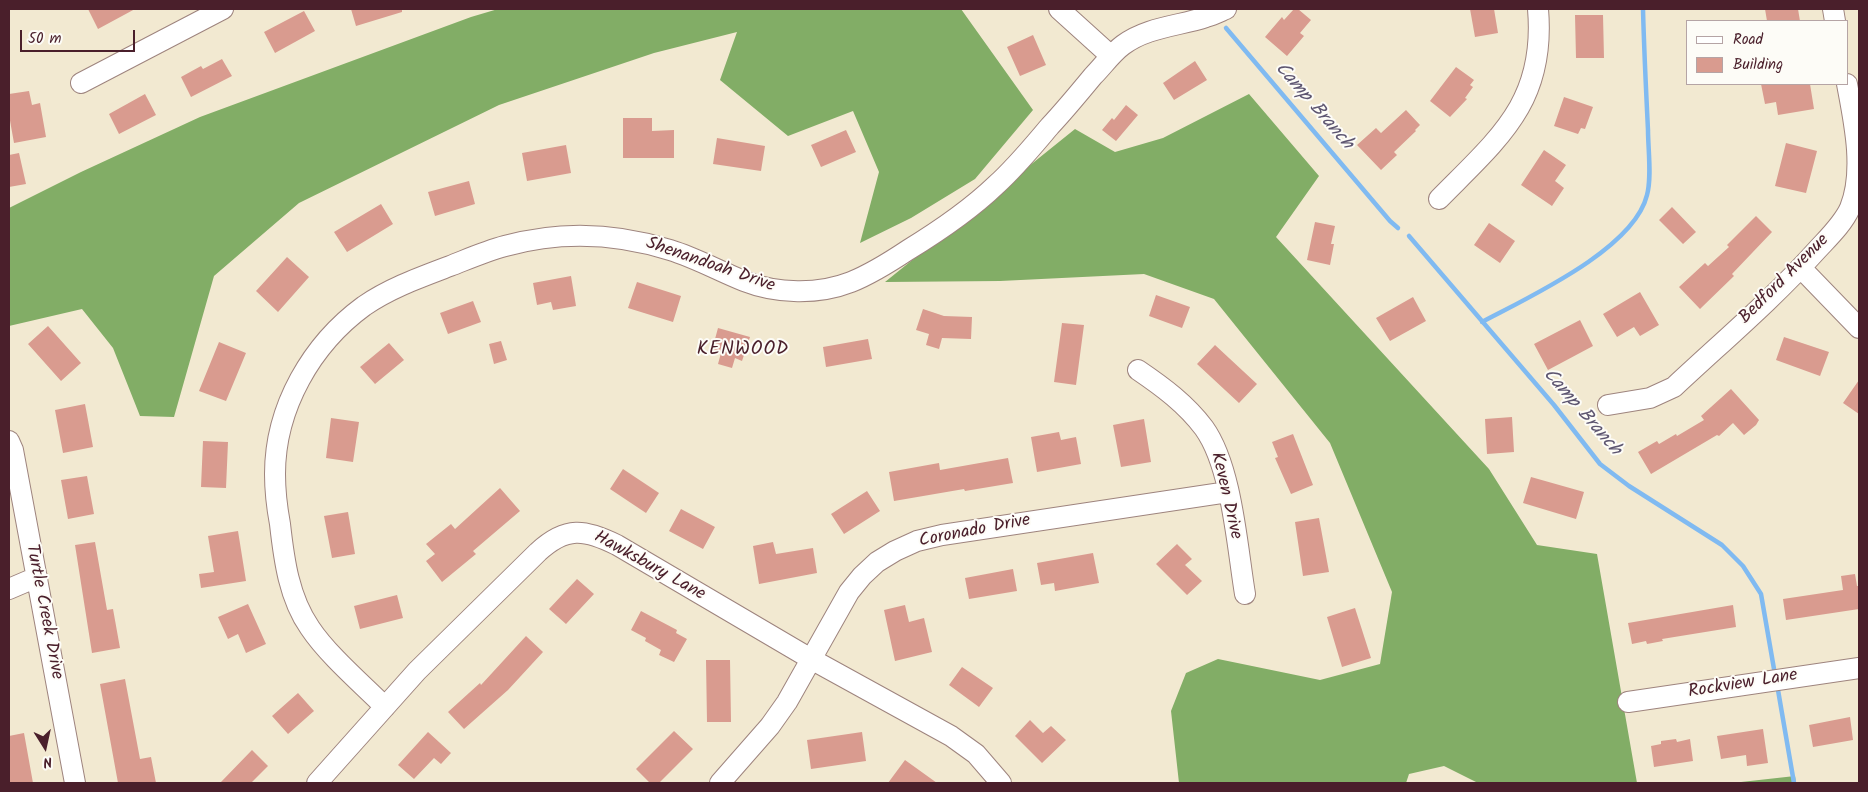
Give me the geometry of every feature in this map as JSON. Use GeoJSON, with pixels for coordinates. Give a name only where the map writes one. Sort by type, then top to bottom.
{"type":"FeatureCollection","features":[{"type":"Feature","properties":{"kind":"street"},"geometry":{"type":"LineString","coordinates":[[80,83],[223,9]]}},
{"type":"Feature","properties":{"kind":"street"},"geometry":{"type":"LineString","coordinates":[[1059,9],[1110,56]]}},
{"type":"Feature","properties":{"kind":"street","name":"Shenandoah Drive"},"geometry":{"type":"LineString","coordinates":[[385,708],[324,645],[310,629],[300,612],[291,591],[282,547],[277,504],[275,471],[280,432],[291,398],[303,373],[318,349],[341,325],[367,304],[394,289],[428,274],[503,246],[542,238],[593,235],[638,241],[682,254],[744,281],[784,291],[829,289],[851,282],[877,270],[922,241],[968,210],[994,188],[1016,166],[1110,56],[1121,46],[1145,33],[1207,17],[1226,9]]}},
{"type":"Feature","properties":{"kind":"street"},"geometry":{"type":"LineString","coordinates":[[1438,199],[1511,123],[1524,100],[1533,78],[1537,56],[1540,30],[1538,9]]}},
{"type":"Feature","properties":{"kind":"street","name":"Bedford Avenue"},"geometry":{"type":"LineString","coordinates":[[1608,405],[1650,398],[1674,387],[1801,268],[1833,233],[1850,208],[1856,181],[1856,135],[1847,85]]}},
{"type":"Feature","properties":{"kind":"street"},"geometry":{"type":"LineString","coordinates":[[1801,268],[1859,328]]}},
{"type":"Feature","properties":{"kind":"street","name":"Keven Drive"},"geometry":{"type":"LineString","coordinates":[[1138,370],[1169,391],[1186,406],[1204,428],[1217,450],[1228,492],[1245,594]]}},
{"type":"Feature","properties":{"kind":"street","name":"Turtle Creek Drive"},"geometry":{"type":"LineString","coordinates":[[9,441],[13,450],[75,783]]}},
{"type":"Feature","properties":{"kind":"street","name":"Coronado Drive"},"geometry":{"type":"LineString","coordinates":[[720,783],[770,726],[787,702],[849,592],[877,562],[895,550],[917,541],[942,535],[1228,492]]}},
{"type":"Feature","properties":{"kind":"street","name":"Hawksbury Lane"},"geometry":{"type":"LineString","coordinates":[[316,783],[417,671],[549,542],[562,535],[577,531],[597,535],[811,659],[951,736],[976,754],[1001,783]]}},
{"type":"Feature","properties":{"kind":"street"},"geometry":{"type":"LineString","coordinates":[[9,590],[37,577]]}},
{"type":"Feature","properties":{"kind":"street","name":"Rockview Lane"},"geometry":{"type":"LineString","coordinates":[[1628,702],[1859,668]]}},
{"type":"Feature","properties":{"kind":"green space"},"geometry":{"type":"Polygon","coordinates":[[[498,9],[961,9],[1033,110],[975,179],[911,218],[860,243],[879,172],[853,111],[788,136],[720,80],[737,32],[654,53],[499,105],[299,203],[214,276],[174,417],[140,416],[113,348],[82,309],[9,326],[9,208],[81,172],[200,117],[471,17],[498,9]]]}},
{"type":"Feature","properties":{"kind":"green space"},"geometry":{"type":"Polygon","coordinates":[[[1249,94],[1319,176],[1276,237],[1489,469],[1537,545],[1597,554],[1637,783],[1478,783],[1444,766],[1409,774],[1406,783],[1179,783],[1171,711],[1186,673],[1218,659],[1320,680],[1380,664],[1392,592],[1330,443],[1214,299],[1144,274],[1000,281],[885,282],[1075,129],[1115,152],[1163,138],[1249,94]]]}},
{"type":"Feature","properties":{"kind":"green space"},"geometry":{"type":"Polygon","coordinates":[[[1795,776],[1796,783],[1732,783],[1795,776]]]}},
{"type":"Feature","properties":{"kind":"building"},"geometry":{"type":"Polygon","coordinates":[[[88,9],[135,9],[98,29],[88,9]]]}},
{"type":"Feature","properties":{"kind":"building"},"geometry":{"type":"Polygon","coordinates":[[[351,9],[402,9],[402,12],[356,26],[351,9]]]}},
{"type":"Feature","properties":{"kind":"building"},"geometry":{"type":"Polygon","coordinates":[[[1294,9],[1298,9],[1311,20],[1300,33],[1304,36],[1287,56],[1265,37],[1282,17],[1284,20],[1294,9]]]}},
{"type":"Feature","properties":{"kind":"building"},"geometry":{"type":"Polygon","coordinates":[[[1470,9],[1494,9],[1498,33],[1475,37],[1470,9]]]}},
{"type":"Feature","properties":{"kind":"building"},"geometry":{"type":"Polygon","coordinates":[[[1765,9],[1798,9],[1800,20],[1767,20],[1765,9]]]}},
{"type":"Feature","properties":{"kind":"building"},"geometry":{"type":"Polygon","coordinates":[[[304,11],[315,31],[275,53],[264,32],[304,11]]]}},
{"type":"Feature","properties":{"kind":"building"},"geometry":{"type":"Polygon","coordinates":[[[1575,15],[1603,15],[1604,58],[1576,58],[1575,15]]]}},
{"type":"Feature","properties":{"kind":"building"},"geometry":{"type":"Polygon","coordinates":[[[1033,35],[1046,65],[1020,76],[1007,47],[1033,35]]]}},
{"type":"Feature","properties":{"kind":"building"},"geometry":{"type":"Polygon","coordinates":[[[222,59],[232,76],[191,97],[181,77],[201,66],[203,69],[222,59]]]}},
{"type":"Feature","properties":{"kind":"building"},"geometry":{"type":"Polygon","coordinates":[[[1195,61],[1207,80],[1174,100],[1163,83],[1195,61]]]}},
{"type":"Feature","properties":{"kind":"building"},"geometry":{"type":"Polygon","coordinates":[[[1456,67],[1474,80],[1470,85],[1473,87],[1465,98],[1467,99],[1450,117],[1430,101],[1456,67]]]}},
{"type":"Feature","properties":{"kind":"building"},"geometry":{"type":"Polygon","coordinates":[[[1761,85],[1810,85],[1814,109],[1778,115],[1776,102],[1765,104],[1761,85]]]}},
{"type":"Feature","properties":{"kind":"building"},"geometry":{"type":"Polygon","coordinates":[[[29,91],[32,105],[40,103],[46,137],[14,143],[9,115],[9,94],[29,91]]]}},
{"type":"Feature","properties":{"kind":"building"},"geometry":{"type":"Polygon","coordinates":[[[145,94],[156,115],[119,134],[109,114],[145,94]]]}},
{"type":"Feature","properties":{"kind":"building"},"geometry":{"type":"Polygon","coordinates":[[[1564,97],[1593,107],[1585,129],[1581,128],[1578,134],[1554,126],[1564,97]]]}},
{"type":"Feature","properties":{"kind":"building"},"geometry":{"type":"Polygon","coordinates":[[[1126,105],[1138,115],[1116,141],[1102,130],[1112,118],[1114,120],[1126,105]]]}},
{"type":"Feature","properties":{"kind":"building"},"geometry":{"type":"Polygon","coordinates":[[[1406,110],[1420,125],[1394,152],[1397,155],[1381,170],[1357,145],[1376,128],[1381,133],[1406,110]]]}},
{"type":"Feature","properties":{"kind":"building"},"geometry":{"type":"Polygon","coordinates":[[[623,118],[652,118],[652,131],[674,130],[674,158],[623,158],[623,118]]]}},
{"type":"Feature","properties":{"kind":"building"},"geometry":{"type":"Polygon","coordinates":[[[846,130],[856,152],[821,167],[811,145],[846,130]]]}},
{"type":"Feature","properties":{"kind":"building"},"geometry":{"type":"Polygon","coordinates":[[[717,138],[765,146],[761,171],[713,164],[717,138]]]}},
{"type":"Feature","properties":{"kind":"building"},"geometry":{"type":"Polygon","coordinates":[[[1786,143],[1817,151],[1806,193],[1775,186],[1786,143]]]}},
{"type":"Feature","properties":{"kind":"building"},"geometry":{"type":"Polygon","coordinates":[[[566,145],[571,173],[527,181],[522,153],[566,145]]]}},
{"type":"Feature","properties":{"kind":"building"},"geometry":{"type":"Polygon","coordinates":[[[1544,150],[1566,165],[1555,181],[1564,188],[1552,206],[1521,185],[1544,150]]]}},
{"type":"Feature","properties":{"kind":"building"},"geometry":{"type":"Polygon","coordinates":[[[19,153],[26,184],[9,187],[9,155],[19,153]]]}},
{"type":"Feature","properties":{"kind":"building"},"geometry":{"type":"Polygon","coordinates":[[[469,181],[475,204],[435,216],[428,192],[469,181]]]}},
{"type":"Feature","properties":{"kind":"building"},"geometry":{"type":"Polygon","coordinates":[[[381,204],[393,224],[347,252],[334,232],[381,204]]]}},
{"type":"Feature","properties":{"kind":"building"},"geometry":{"type":"Polygon","coordinates":[[[1672,207],[1696,232],[1683,244],[1659,220],[1672,207]]]}},
{"type":"Feature","properties":{"kind":"building"},"geometry":{"type":"Polygon","coordinates":[[[1756,216],[1772,232],[1732,274],[1734,276],[1700,309],[1679,287],[1705,263],[1708,266],[1729,247],[1727,245],[1756,216]]]}},
{"type":"Feature","properties":{"kind":"building"},"geometry":{"type":"Polygon","coordinates":[[[1315,222],[1335,226],[1331,244],[1334,244],[1330,265],[1307,260],[1315,222]]]}},
{"type":"Feature","properties":{"kind":"building"},"geometry":{"type":"Polygon","coordinates":[[[1489,223],[1515,241],[1500,263],[1474,245],[1489,223]]]}},
{"type":"Feature","properties":{"kind":"building"},"geometry":{"type":"Polygon","coordinates":[[[287,257],[309,277],[278,312],[256,291],[287,257]]]}},
{"type":"Feature","properties":{"kind":"building"},"geometry":{"type":"Polygon","coordinates":[[[571,276],[576,306],[553,310],[551,302],[537,305],[533,283],[571,276]]]}},
{"type":"Feature","properties":{"kind":"building"},"geometry":{"type":"Polygon","coordinates":[[[637,282],[681,296],[673,322],[628,308],[637,282]]]}},
{"type":"Feature","properties":{"kind":"building"},"geometry":{"type":"Polygon","coordinates":[[[1640,292],[1659,325],[1640,336],[1634,327],[1617,337],[1603,314],[1640,292]]]}},
{"type":"Feature","properties":{"kind":"building"},"geometry":{"type":"Polygon","coordinates":[[[1156,295],[1190,307],[1182,328],[1149,316],[1156,295]]]}},
{"type":"Feature","properties":{"kind":"building"},"geometry":{"type":"Polygon","coordinates":[[[1413,297],[1426,321],[1390,341],[1376,318],[1413,297]]]}},
{"type":"Feature","properties":{"kind":"building"},"geometry":{"type":"Polygon","coordinates":[[[473,301],[481,322],[448,334],[440,313],[473,301]]]}},
{"type":"Feature","properties":{"kind":"building"},"geometry":{"type":"Polygon","coordinates":[[[923,309],[944,316],[972,317],[971,339],[942,338],[939,349],[926,345],[929,334],[916,330],[923,309]]]}},
{"type":"Feature","properties":{"kind":"building"},"geometry":{"type":"Polygon","coordinates":[[[1580,320],[1593,346],[1548,370],[1534,344],[1580,320]]]}},
{"type":"Feature","properties":{"kind":"building"},"geometry":{"type":"Polygon","coordinates":[[[1062,323],[1084,325],[1076,385],[1054,382],[1062,323]]]}},
{"type":"Feature","properties":{"kind":"building"},"geometry":{"type":"Polygon","coordinates":[[[48,326],[81,363],[61,381],[28,344],[48,326]]]}},
{"type":"Feature","properties":{"kind":"building"},"geometry":{"type":"Polygon","coordinates":[[[718,328],[750,337],[742,361],[735,358],[732,368],[718,364],[721,353],[712,350],[718,328]]]}},
{"type":"Feature","properties":{"kind":"building"},"geometry":{"type":"Polygon","coordinates":[[[1784,337],[1829,352],[1820,376],[1776,360],[1784,337]]]}},
{"type":"Feature","properties":{"kind":"building"},"geometry":{"type":"Polygon","coordinates":[[[868,339],[872,359],[826,367],[823,347],[868,339]]]}},
{"type":"Feature","properties":{"kind":"building"},"geometry":{"type":"Polygon","coordinates":[[[501,341],[507,360],[494,364],[489,344],[501,341]]]}},
{"type":"Feature","properties":{"kind":"building"},"geometry":{"type":"Polygon","coordinates":[[[219,342],[246,353],[226,401],[199,391],[219,342]]]}},
{"type":"Feature","properties":{"kind":"building"},"geometry":{"type":"Polygon","coordinates":[[[389,343],[404,360],[375,384],[360,367],[389,343]]]}},
{"type":"Feature","properties":{"kind":"building"},"geometry":{"type":"Polygon","coordinates":[[[1215,345],[1257,384],[1239,403],[1197,364],[1215,345]]]}},
{"type":"Feature","properties":{"kind":"building"},"geometry":{"type":"Polygon","coordinates":[[[1859,380],[1859,414],[1843,403],[1859,380]]]}},
{"type":"Feature","properties":{"kind":"building"},"geometry":{"type":"Polygon","coordinates":[[[1731,389],[1759,420],[1756,425],[1744,435],[1733,423],[1719,436],[1717,435],[1651,474],[1638,452],[1657,441],[1659,444],[1676,434],[1677,436],[1704,420],[1701,416],[1731,389]]]}},
{"type":"Feature","properties":{"kind":"building"},"geometry":{"type":"Polygon","coordinates":[[[85,404],[93,447],[63,453],[55,410],[85,404]]]}},
{"type":"Feature","properties":{"kind":"building"},"geometry":{"type":"Polygon","coordinates":[[[1512,417],[1514,452],[1487,454],[1485,419],[1512,417]]]}},
{"type":"Feature","properties":{"kind":"building"},"geometry":{"type":"Polygon","coordinates":[[[331,418],[359,422],[353,462],[326,458],[331,418]]]}},
{"type":"Feature","properties":{"kind":"building"},"geometry":{"type":"Polygon","coordinates":[[[1144,419],[1151,462],[1121,467],[1113,425],[1144,419]]]}},
{"type":"Feature","properties":{"kind":"building"},"geometry":{"type":"Polygon","coordinates":[[[1059,432],[1061,440],[1076,437],[1081,464],[1037,472],[1031,437],[1059,432]]]}},
{"type":"Feature","properties":{"kind":"building"},"geometry":{"type":"Polygon","coordinates":[[[1293,434],[1313,485],[1291,494],[1275,458],[1278,457],[1272,442],[1293,434]]]}},
{"type":"Feature","properties":{"kind":"building"},"geometry":{"type":"Polygon","coordinates":[[[203,441],[228,442],[226,488],[201,487],[203,441]]]}},
{"type":"Feature","properties":{"kind":"building"},"geometry":{"type":"Polygon","coordinates":[[[1008,458],[1013,483],[894,501],[889,472],[939,463],[940,470],[1008,458]]]}},
{"type":"Feature","properties":{"kind":"building"},"geometry":{"type":"Polygon","coordinates":[[[623,469],[659,493],[646,513],[610,489],[623,469]]]}},
{"type":"Feature","properties":{"kind":"building"},"geometry":{"type":"Polygon","coordinates":[[[87,476],[94,514],[68,519],[61,480],[87,476]]]}},
{"type":"Feature","properties":{"kind":"building"},"geometry":{"type":"Polygon","coordinates":[[[1531,477],[1584,492],[1576,519],[1523,503],[1531,477]]]}},
{"type":"Feature","properties":{"kind":"building"},"geometry":{"type":"Polygon","coordinates":[[[500,488],[520,511],[473,551],[476,554],[442,582],[426,561],[435,554],[426,544],[451,524],[455,529],[500,488]]]}},
{"type":"Feature","properties":{"kind":"building"},"geometry":{"type":"Polygon","coordinates":[[[867,491],[880,511],[844,534],[831,514],[867,491]]]}},
{"type":"Feature","properties":{"kind":"building"},"geometry":{"type":"Polygon","coordinates":[[[681,509],[715,527],[703,549],[669,531],[681,509]]]}},
{"type":"Feature","properties":{"kind":"building"},"geometry":{"type":"Polygon","coordinates":[[[348,512],[355,554],[332,558],[324,516],[348,512]]]}},
{"type":"Feature","properties":{"kind":"building"},"geometry":{"type":"Polygon","coordinates":[[[1319,518],[1329,572],[1303,576],[1295,522],[1319,518]]]}},
{"type":"Feature","properties":{"kind":"building"},"geometry":{"type":"Polygon","coordinates":[[[238,531],[246,581],[201,588],[199,574],[214,572],[208,536],[238,531]]]}},
{"type":"Feature","properties":{"kind":"building"},"geometry":{"type":"Polygon","coordinates":[[[95,542],[107,610],[113,609],[120,648],[92,653],[75,545],[95,542]]]}},
{"type":"Feature","properties":{"kind":"building"},"geometry":{"type":"Polygon","coordinates":[[[773,542],[776,554],[813,548],[817,573],[759,584],[753,546],[773,542]]]}},
{"type":"Feature","properties":{"kind":"building"},"geometry":{"type":"Polygon","coordinates":[[[1177,544],[1192,559],[1185,565],[1202,581],[1187,595],[1156,564],[1177,544]]]}},
{"type":"Feature","properties":{"kind":"building"},"geometry":{"type":"Polygon","coordinates":[[[1093,553],[1099,583],[1055,591],[1054,583],[1041,585],[1037,563],[1093,553]]]}},
{"type":"Feature","properties":{"kind":"building"},"geometry":{"type":"Polygon","coordinates":[[[1013,569],[1017,591],[969,599],[965,578],[1013,569]]]}},
{"type":"Feature","properties":{"kind":"building"},"geometry":{"type":"Polygon","coordinates":[[[1855,574],[1857,586],[1859,586],[1859,609],[1786,620],[1783,599],[1843,590],[1841,576],[1855,574]]]}},
{"type":"Feature","properties":{"kind":"building"},"geometry":{"type":"Polygon","coordinates":[[[577,579],[594,594],[566,624],[549,609],[577,579]]]}},
{"type":"Feature","properties":{"kind":"building"},"geometry":{"type":"Polygon","coordinates":[[[397,595],[403,618],[360,629],[354,606],[397,595]]]}},
{"type":"Feature","properties":{"kind":"building"},"geometry":{"type":"Polygon","coordinates":[[[248,604],[266,644],[246,653],[238,634],[228,639],[218,617],[248,604]]]}},
{"type":"Feature","properties":{"kind":"building"},"geometry":{"type":"Polygon","coordinates":[[[905,605],[909,622],[924,618],[932,652],[895,661],[884,610],[905,605]]]}},
{"type":"Feature","properties":{"kind":"building"},"geometry":{"type":"Polygon","coordinates":[[[1733,605],[1736,627],[1662,639],[1663,641],[1647,644],[1646,641],[1632,644],[1628,623],[1733,605]]]}},
{"type":"Feature","properties":{"kind":"building"},"geometry":{"type":"Polygon","coordinates":[[[1355,608],[1371,658],[1342,667],[1327,617],[1355,608]]]}},
{"type":"Feature","properties":{"kind":"building"},"geometry":{"type":"Polygon","coordinates":[[[641,611],[677,630],[676,633],[687,639],[674,662],[659,655],[661,650],[645,641],[646,638],[631,630],[641,611]]]}},
{"type":"Feature","properties":{"kind":"building"},"geometry":{"type":"Polygon","coordinates":[[[526,636],[543,652],[508,690],[464,729],[448,712],[480,683],[481,685],[526,636]]]}},
{"type":"Feature","properties":{"kind":"building"},"geometry":{"type":"Polygon","coordinates":[[[706,660],[730,660],[731,722],[707,722],[706,660]]]}},
{"type":"Feature","properties":{"kind":"building"},"geometry":{"type":"Polygon","coordinates":[[[962,667],[993,688],[979,707],[949,685],[962,667]]]}},
{"type":"Feature","properties":{"kind":"building"},"geometry":{"type":"Polygon","coordinates":[[[125,679],[140,759],[151,757],[156,783],[118,783],[100,684],[125,679]]]}},
{"type":"Feature","properties":{"kind":"building"},"geometry":{"type":"Polygon","coordinates":[[[298,693],[314,711],[288,734],[272,716],[298,693]]]}},
{"type":"Feature","properties":{"kind":"building"},"geometry":{"type":"Polygon","coordinates":[[[1850,717],[1853,740],[1813,747],[1809,725],[1850,717]]]}},
{"type":"Feature","properties":{"kind":"building"},"geometry":{"type":"Polygon","coordinates":[[[1030,720],[1043,733],[1051,726],[1066,740],[1042,763],[1015,736],[1030,720]]]}},
{"type":"Feature","properties":{"kind":"building"},"geometry":{"type":"Polygon","coordinates":[[[1763,729],[1768,763],[1747,766],[1746,755],[1721,759],[1717,736],[1763,729]]]}},
{"type":"Feature","properties":{"kind":"building"},"geometry":{"type":"Polygon","coordinates":[[[674,731],[693,749],[659,783],[650,783],[636,769],[674,731]]]}},
{"type":"Feature","properties":{"kind":"building"},"geometry":{"type":"Polygon","coordinates":[[[428,732],[451,753],[441,764],[434,758],[414,779],[398,765],[428,732]]]}},
{"type":"Feature","properties":{"kind":"building"},"geometry":{"type":"Polygon","coordinates":[[[862,732],[866,761],[811,769],[807,740],[862,732]]]}},
{"type":"Feature","properties":{"kind":"building"},"geometry":{"type":"Polygon","coordinates":[[[24,733],[33,783],[9,783],[9,736],[24,733]]]}},
{"type":"Feature","properties":{"kind":"building"},"geometry":{"type":"Polygon","coordinates":[[[1676,739],[1677,742],[1690,739],[1693,761],[1654,767],[1651,746],[1661,744],[1661,741],[1676,739]]]}},
{"type":"Feature","properties":{"kind":"building"},"geometry":{"type":"Polygon","coordinates":[[[252,750],[268,766],[251,783],[220,783],[252,750]]]}},
{"type":"Feature","properties":{"kind":"building"},"geometry":{"type":"Polygon","coordinates":[[[905,760],[937,783],[888,783],[905,760]]]}},
{"type":"Feature","properties":{"kind":"waterway"},"geometry":{"type":"LineString","coordinates":[[1482,322],[1577,269],[1622,234],[1638,215],[1647,195],[1650,172],[1643,9]]}},
{"type":"Feature","properties":{"kind":"waterway","name":"Camp Branch"},"geometry":{"type":"LineString","coordinates":[[1226,28],[1390,221],[1398,228]]}},
{"type":"Feature","properties":{"kind":"waterway","name":"Camp Branch"},"geometry":{"type":"LineString","coordinates":[[1409,236],[1554,405],[1600,464],[1629,486],[1722,545],[1743,566],[1761,594],[1774,669]]}},
{"type":"Feature","properties":{"kind":"waterway","name":"Camp Branch"},"geometry":{"type":"LineString","coordinates":[[1778,690],[1794,783]]}},
{"type":"Feature","properties":{"kind":"district","name":"KENWOOD"},"geometry":{"type":"Point","coordinates":[743,351]}}]}
